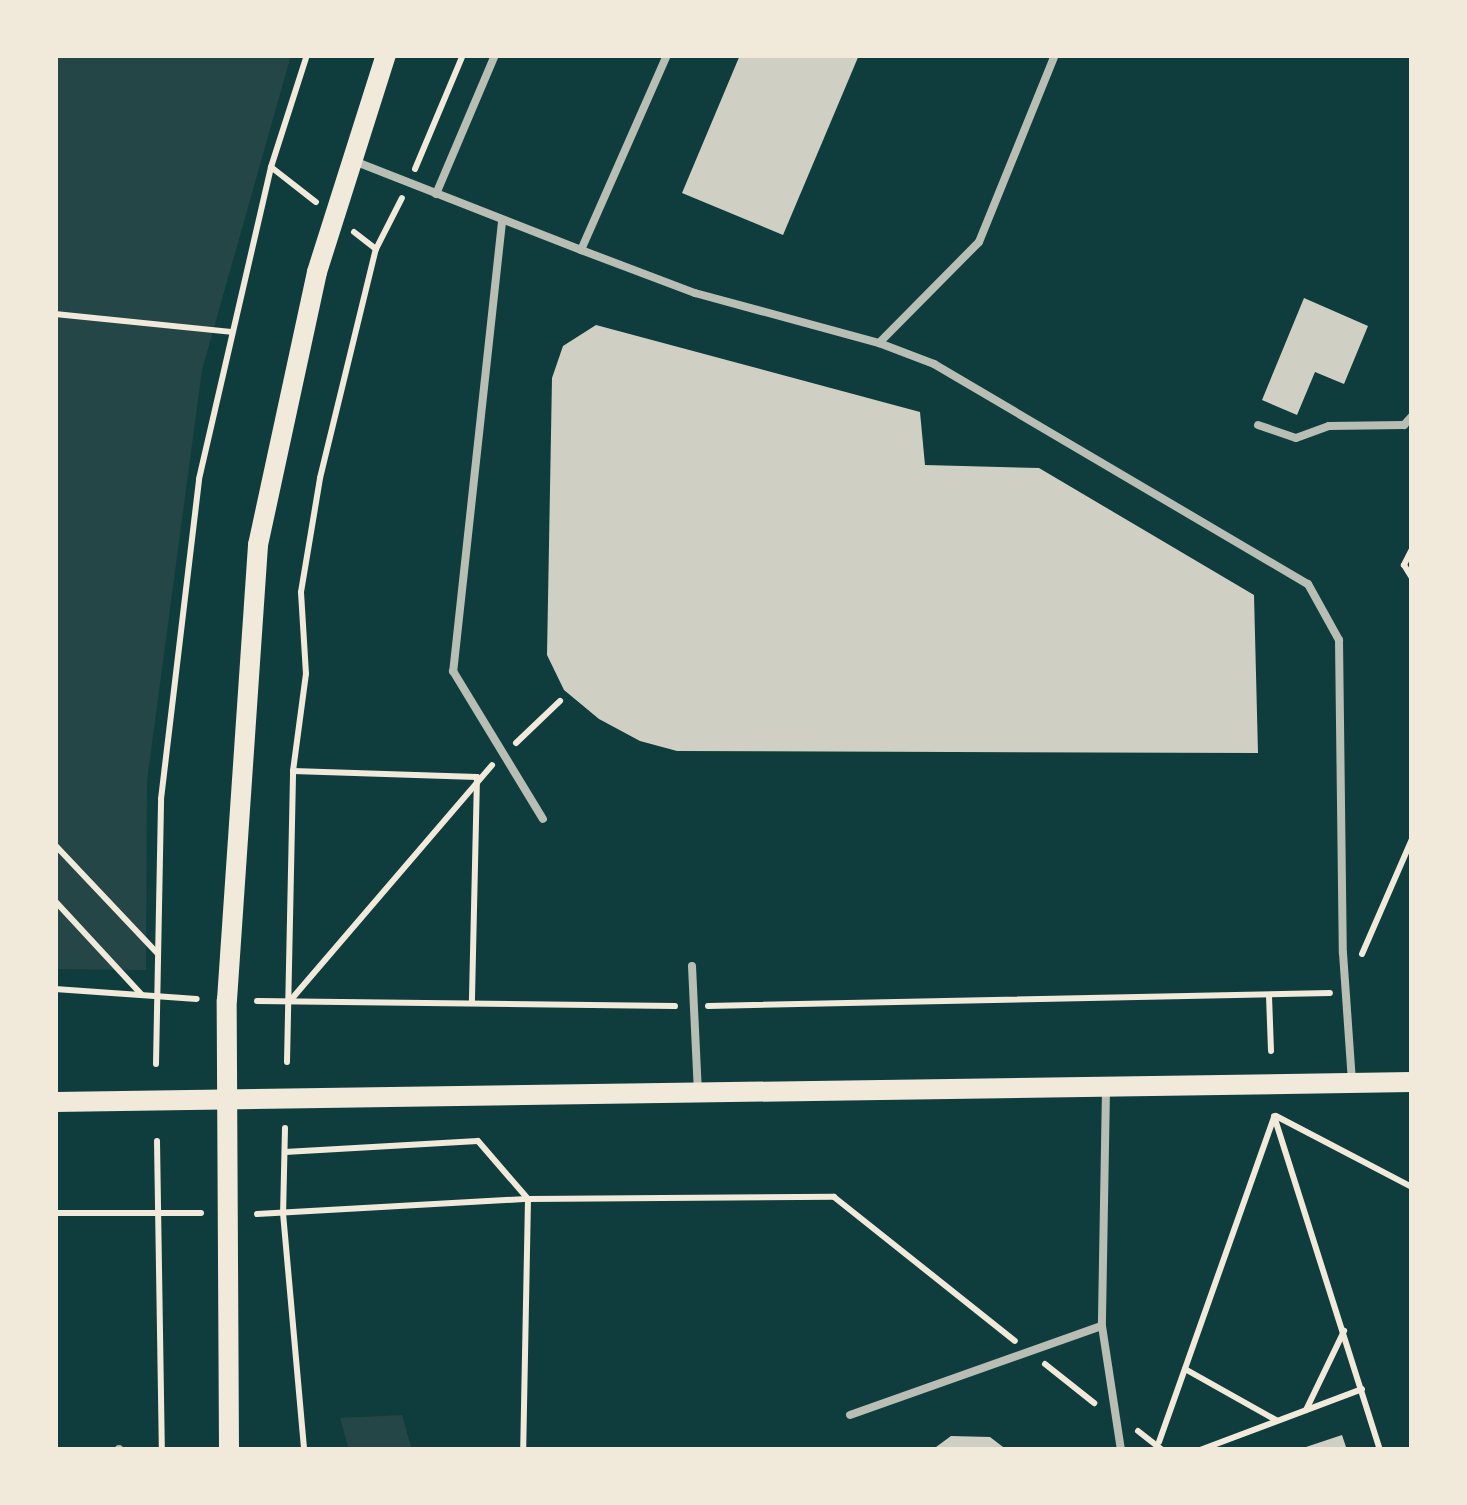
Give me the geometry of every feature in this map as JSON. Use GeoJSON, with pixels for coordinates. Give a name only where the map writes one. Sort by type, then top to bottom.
{"type":"FeatureCollection","features":[{"type":"Feature","properties":{"kind":"main road"},"geometry":{"type":"LineString","coordinates":[[229,1450],[227,1000],[258,545],[317,272],[386,55]]}},
{"type":"Feature","properties":{"kind":"main road"},"geometry":{"type":"LineString","coordinates":[[55,1102],[1412,1082]]}},
{"type":"Feature","properties":{"kind":"lane"},"geometry":{"type":"LineString","coordinates":[[436,194],[495,55]]}},
{"type":"Feature","properties":{"kind":"lane"},"geometry":{"type":"LineString","coordinates":[[581,250],[667,55]]}},
{"type":"Feature","properties":{"kind":"lane"},"geometry":{"type":"LineString","coordinates":[[878,343],[979,242],[1054,55]]}},
{"type":"Feature","properties":{"kind":"lane"},"geometry":{"type":"LineString","coordinates":[[350,160],[502,222],[694,293],[878,343],[934,364],[1029,416],[1308,584],[1339,640],[1345,993],[1352,1083]]}},
{"type":"Feature","properties":{"kind":"lane"},"geometry":{"type":"LineString","coordinates":[[502,222],[453,671],[543,819]]}},
{"type":"Feature","properties":{"kind":"lane"},"geometry":{"type":"LineString","coordinates":[[1258,425],[1296,438],[1328,426],[1404,425],[1412,416]]}},
{"type":"Feature","properties":{"kind":"lane"},"geometry":{"type":"LineString","coordinates":[[692,966],[698,1093]]}},
{"type":"Feature","properties":{"kind":"lane"},"geometry":{"type":"LineString","coordinates":[[1106,1089],[1102,1326],[1121,1450]]}},
{"type":"Feature","properties":{"kind":"lane"},"geometry":{"type":"LineString","coordinates":[[850,1415],[1102,1326]]}},
{"type":"Feature","properties":{"kind":"path"},"geometry":{"type":"LineString","coordinates":[[156,1064],[161,799],[178,629],[199,480],[230,332],[307,55]]}},
{"type":"Feature","properties":{"kind":"path"},"geometry":{"type":"LineString","coordinates":[[287,1062],[293,771],[306,674],[301,592],[320,478],[376,250],[410,183],[462,55]]}},
{"type":"Feature","properties":{"kind":"path"},"geometry":{"type":"LineString","coordinates":[[55,314],[230,332]]}},
{"type":"Feature","properties":{"kind":"path"},"geometry":{"type":"LineString","coordinates":[[1412,549],[1404,565],[1412,578]]}},
{"type":"Feature","properties":{"kind":"path"},"geometry":{"type":"LineString","coordinates":[[288,1003],[477,777],[560,701]]}},
{"type":"Feature","properties":{"kind":"path"},"geometry":{"type":"LineString","coordinates":[[293,771],[477,777]]}},
{"type":"Feature","properties":{"kind":"path"},"geometry":{"type":"LineString","coordinates":[[472,1003],[477,777]]}},
{"type":"Feature","properties":{"kind":"path"},"geometry":{"type":"LineString","coordinates":[[257,1001],[695,1006],[1345,993],[1412,839]]}},
{"type":"Feature","properties":{"kind":"path"},"geometry":{"type":"LineString","coordinates":[[55,845],[158,954]]}},
{"type":"Feature","properties":{"kind":"path"},"geometry":{"type":"LineString","coordinates":[[55,901],[143,996]]}},
{"type":"Feature","properties":{"kind":"path"},"geometry":{"type":"LineString","coordinates":[[55,989],[197,998]]}},
{"type":"Feature","properties":{"kind":"path"},"geometry":{"type":"LineString","coordinates":[[1269,996],[1271,1050]]}},
{"type":"Feature","properties":{"kind":"path"},"geometry":{"type":"LineString","coordinates":[[1274,1116],[1412,1187]]}},
{"type":"Feature","properties":{"kind":"path"},"geometry":{"type":"LineString","coordinates":[[1274,1116],[1380,1450]]}},
{"type":"Feature","properties":{"kind":"path"},"geometry":{"type":"LineString","coordinates":[[256,1214],[528,1200],[834,1197],[1114,1418],[1161,1446],[1274,1116]]}},
{"type":"Feature","properties":{"kind":"path"},"geometry":{"type":"LineString","coordinates":[[286,1128],[283,1213],[304,1450]]}},
{"type":"Feature","properties":{"kind":"path"},"geometry":{"type":"LineString","coordinates":[[157,1141],[162,1450]]}},
{"type":"Feature","properties":{"kind":"path"},"geometry":{"type":"LineString","coordinates":[[285,1152],[478,1141],[528,1200],[523,1450]]}},
{"type":"Feature","properties":{"kind":"path"},"geometry":{"type":"LineString","coordinates":[[55,1213],[201,1214]]}},
{"type":"Feature","properties":{"kind":"path"},"geometry":{"type":"LineString","coordinates":[[1306,1410],[1344,1330]]}},
{"type":"Feature","properties":{"kind":"path"},"geometry":{"type":"LineString","coordinates":[[1185,1369],[1277,1421]]}},
{"type":"Feature","properties":{"kind":"path"},"geometry":{"type":"LineString","coordinates":[[1200,1450],[1362,1389]]}},
{"type":"Feature","properties":{"kind":"shaded area"},"geometry":{"type":"Polygon","coordinates":[[[55,55],[291,55],[202,370],[147,781],[146,970],[55,969],[55,55]]]}},
{"type":"Feature","properties":{"kind":"shaded area"},"geometry":{"type":"Polygon","coordinates":[[[402,1415],[412,1450],[349,1450],[340,1418],[402,1415]]]}},
{"type":"Feature","properties":{"kind":"building"},"geometry":{"type":"Polygon","coordinates":[[[740,55],[859,55],[783,235],[682,193],[740,55]]]}},
{"type":"Feature","properties":{"kind":"building"},"geometry":{"type":"Polygon","coordinates":[[[1304,298],[1368,326],[1344,384],[1315,372],[1297,415],[1262,400],[1304,298]]]}},
{"type":"Feature","properties":{"kind":"building"},"geometry":{"type":"Polygon","coordinates":[[[596,325],[920,412],[925,465],[1039,468],[1254,595],[1258,753],[677,751],[640,741],[599,719],[564,690],[547,655],[552,378],[563,346],[596,325]]]}},
{"type":"Feature","properties":{"kind":"building"},"geometry":{"type":"Polygon","coordinates":[[[1342,1435],[1347,1450],[1300,1450],[1300,1449],[1342,1435]]]}},
{"type":"Feature","properties":{"kind":"building"},"geometry":{"type":"Polygon","coordinates":[[[951,1436],[990,1437],[1007,1450],[932,1450],[951,1436]]]}}]}
